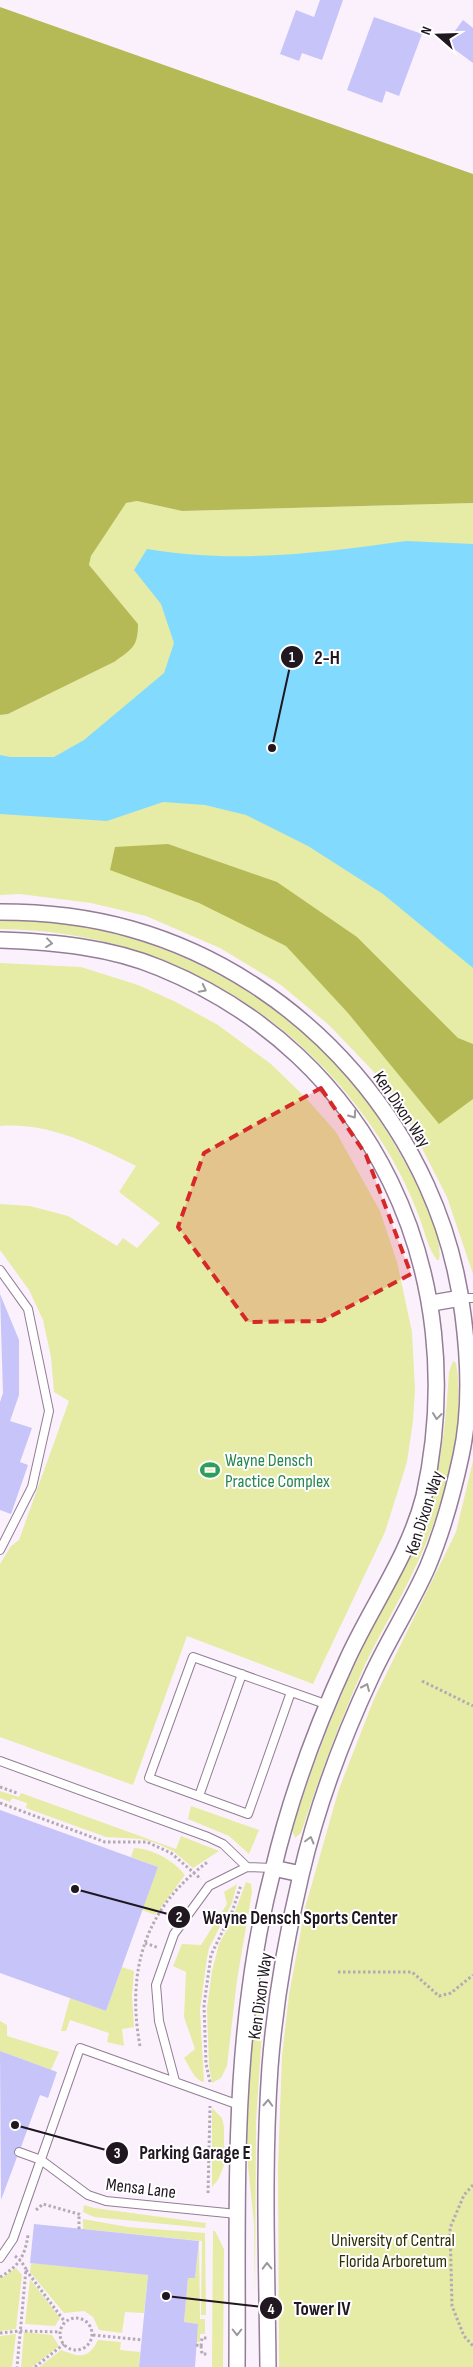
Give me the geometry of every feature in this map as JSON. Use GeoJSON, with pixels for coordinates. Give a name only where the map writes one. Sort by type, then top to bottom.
{"type":"FeatureCollection","features":[{"type":"Feature","properties":{"kind":"street","name":"Ken Dixon Way"},"geometry":{"type":"LineString","coordinates":[[0,912],[32,912],[81,919],[129,928],[172,943],[218,964],[256,987],[300,1019],[333,1049],[369,1088],[396,1128],[413,1157],[433,1202],[467,1298],[467,1402],[463,1449],[450,1506],[428,1566],[373,1672],[349,1726],[330,1778],[301,1874],[276,2006],[270,2067],[266,2190],[268,2367]]}},
{"type":"Feature","properties":{"kind":"street","name":"Ken Dixon Way"},"geometry":{"type":"LineString","coordinates":[[0,940],[38,942],[97,949],[158,967],[208,991],[260,1023],[304,1060],[345,1104],[378,1152],[401,1196],[417,1241],[432,1302],[438,1348],[438,1404],[433,1450],[423,1499],[407,1544],[348,1658],[303,1768],[274,1868],[250,1986],[239,2105],[237,2367]]}},
{"type":"Feature","properties":{"kind":"street"},"geometry":{"type":"LineString","coordinates":[[432,1302],[467,1298]]}},
{"type":"Feature","properties":{"kind":"street"},"geometry":{"type":"LineString","coordinates":[[274,1868],[301,1874]]}},
{"type":"Feature","properties":{"kind":"lane"},"geometry":{"type":"LineString","coordinates":[[0,1270],[28,1309],[49,1410],[32,1487],[0,1550]]}},
{"type":"Feature","properties":{"kind":"lane"},"geometry":{"type":"LineString","coordinates":[[291,1692],[248,1814],[149,1778],[192,1657],[328,1705]]}},
{"type":"Feature","properties":{"kind":"lane"},"geometry":{"type":"LineString","coordinates":[[199,1796],[242,1674]]}},
{"type":"Feature","properties":{"kind":"lane"},"geometry":{"type":"LineString","coordinates":[[0,1761],[208,1837],[223,1844],[247,1868]]}},
{"type":"Feature","properties":{"kind":"lane"},"geometry":{"type":"LineString","coordinates":[[175,2081],[159,2021],[156,1985],[174,1934],[210,1886],[247,1868],[274,1868]]}},
{"type":"Feature","properties":{"kind":"lane"},"geometry":{"type":"LineString","coordinates":[[0,2258],[13,2238],[80,2048],[239,2105]]}},
{"type":"Feature","properties":{"kind":"lane","name":"Mensa Lane"},"geometry":{"type":"LineString","coordinates":[[20,2152],[41,2160],[88,2195],[106,2201],[237,2214]]}},
{"type":"Feature","properties":{"kind":"path"},"geometry":{"type":"LineString","coordinates":[[422,1681],[473,1706]]}},
{"type":"Feature","properties":{"kind":"path"},"geometry":{"type":"LineString","coordinates":[[0,1787],[17,1793]]}},
{"type":"Feature","properties":{"kind":"path"},"geometry":{"type":"LineString","coordinates":[[0,1803],[105,1842],[147,1842],[171,1853],[210,1886]]}},
{"type":"Feature","properties":{"kind":"path"},"geometry":{"type":"LineString","coordinates":[[140,2046],[135,2018],[135,1995],[142,1951],[150,1928],[163,1906],[179,1885],[209,1861]]}},
{"type":"Feature","properties":{"kind":"path"},"geometry":{"type":"LineString","coordinates":[[208,2193],[210,2094],[209,2075],[206,2064],[204,2005],[211,1954],[232,1912],[241,1885]]}},
{"type":"Feature","properties":{"kind":"path"},"geometry":{"type":"LineString","coordinates":[[338,1972],[412,1972],[439,1996],[451,1993],[473,1975]]}},
{"type":"Feature","properties":{"kind":"path"},"geometry":{"type":"LineString","coordinates":[[473,2185],[464,2195],[450,2228],[452,2306],[464,2336],[473,2346]]}},
{"type":"Feature","properties":{"kind":"path"},"geometry":{"type":"LineString","coordinates":[[43,2204],[81,2214],[79,2229]]}},
{"type":"Feature","properties":{"kind":"path"},"geometry":{"type":"LineString","coordinates":[[15,2256],[21,2261],[65,2322]]}},
{"type":"Feature","properties":{"kind":"path"},"geometry":{"type":"LineString","coordinates":[[17,2367],[26,2270]]}},
{"type":"Feature","properties":{"kind":"path"},"geometry":{"type":"LineString","coordinates":[[76,2317],[81,2318],[90,2325],[92,2335],[89,2344],[81,2350],[72,2350],[64,2344],[60,2332],[65,2322],[76,2317]]}},
{"type":"Feature","properties":{"kind":"path"},"geometry":{"type":"LineString","coordinates":[[0,2333],[21,2331],[60,2332]]}},
{"type":"Feature","properties":{"kind":"path"},"geometry":{"type":"LineString","coordinates":[[92,2335],[142,2340]]}},
{"type":"Feature","properties":{"kind":"path"},"geometry":{"type":"LineString","coordinates":[[208,2338],[202,2338],[202,2354],[208,2354]]}},
{"type":"Feature","properties":{"kind":"path"},"geometry":{"type":"LineString","coordinates":[[35,2367],[64,2344]]}},
{"type":"Feature","properties":{"kind":"path"},"geometry":{"type":"LineString","coordinates":[[196,2346],[202,2346]]}},
{"type":"Feature","properties":{"kind":"highlighted area"},"geometry":{"type":"Polygon","coordinates":[[[321,1088],[366,1155],[411,1274],[322,1321],[248,1322],[178,1227],[204,1153],[321,1088]]]}},
{"type":"Feature","properties":{"kind":"green space"},"geometry":{"type":"Polygon","coordinates":[[[0,7],[473,174],[473,503],[182,511],[137,501],[126,503],[91,556],[89,565],[138,624],[137,638],[133,647],[114,662],[8,714],[0,715],[0,7]]]}},
{"type":"Feature","properties":{"kind":"green space"},"geometry":{"type":"Polygon","coordinates":[[[137,501],[182,511],[473,503],[473,1274],[447,1197],[409,1123],[373,1071],[329,1025],[281,985],[220,948],[146,916],[91,903],[20,894],[0,895],[0,715],[8,714],[114,662],[89,565],[91,556],[120,509],[126,503],[137,501]]]}},
{"type":"Feature","properties":{"kind":"green space"},"geometry":{"type":"Polygon","coordinates":[[[168,844],[277,882],[357,937],[458,1038],[473,1044],[473,1099],[439,1124],[348,1013],[286,946],[199,903],[110,870],[115,847],[168,844]]]}},
{"type":"Feature","properties":{"kind":"green space"},"geometry":{"type":"Polygon","coordinates":[[[0,920],[48,922],[95,929],[142,941],[187,959],[230,981],[271,1008],[309,1038],[343,1071],[378,1118],[408,1168],[424,1200],[438,1239],[439,1260],[437,1260],[429,1246],[405,1183],[385,1147],[351,1099],[312,1056],[268,1019],[221,988],[169,963],[115,944],[59,933],[0,929],[0,920]]]}},
{"type":"Feature","properties":{"kind":"green space"},"geometry":{"type":"Polygon","coordinates":[[[0,963],[81,967],[138,985],[176,1002],[218,1025],[271,1064],[306,1098],[336,1132],[380,1211],[397,1262],[412,1332],[415,1390],[407,1462],[385,1532],[313,1684],[187,1636],[133,1785],[0,1737],[0,1564],[11,1546],[19,1540],[69,1401],[54,1392],[51,1357],[43,1320],[29,1290],[0,1250],[0,1204],[30,1206],[68,1216],[117,1246],[123,1238],[137,1248],[160,1223],[119,1192],[136,1166],[104,1150],[53,1131],[18,1126],[0,1126],[0,963]]]}},
{"type":"Feature","properties":{"kind":"green space"},"geometry":{"type":"Polygon","coordinates":[[[453,1361],[456,1363],[458,1388],[455,1442],[450,1470],[434,1524],[413,1572],[364,1667],[330,1749],[301,1833],[295,1838],[292,1830],[332,1719],[350,1675],[404,1565],[427,1510],[440,1459],[449,1372],[453,1361]]]}},
{"type":"Feature","properties":{"kind":"green space","name":"University of Central Florida Arboretum"},"geometry":{"type":"Polygon","coordinates":[[[473,1461],[473,2367],[279,2367],[278,2166],[282,2056],[289,1995],[305,1908],[339,1789],[374,1699],[456,1532],[473,1461]]]}},
{"type":"Feature","properties":{"kind":"green space"},"geometry":{"type":"Polygon","coordinates":[[[0,1791],[19,1797],[21,1793],[176,1849],[181,1836],[219,1851],[193,1868],[173,1851],[156,1843],[141,1839],[106,1837],[26,1808],[27,1803],[12,1798],[10,1802],[0,1798],[0,1791]]]}},
{"type":"Feature","properties":{"kind":"green space"},"geometry":{"type":"Polygon","coordinates":[[[191,1806],[259,1830],[249,1854],[229,1836],[188,1819],[191,1806]]]}},
{"type":"Feature","properties":{"kind":"green space"},"geometry":{"type":"Polygon","coordinates":[[[134,1848],[162,1856],[185,1875],[155,1915],[142,1910],[158,1867],[131,1857],[134,1848]]]}},
{"type":"Feature","properties":{"kind":"green space"},"geometry":{"type":"Polygon","coordinates":[[[246,1882],[251,1884],[252,1892],[237,1980],[227,2066],[221,2078],[212,2083],[209,2066],[207,2008],[212,1971],[219,1944],[231,1922],[246,1882]]]}},
{"type":"Feature","properties":{"kind":"green space"},"geometry":{"type":"Polygon","coordinates":[[[237,1884],[232,1903],[209,1948],[207,1958],[200,2010],[204,2082],[195,2076],[184,2058],[195,2049],[184,2017],[186,1972],[173,1966],[182,1944],[201,1945],[227,1904],[224,1892],[237,1884]]]}},
{"type":"Feature","properties":{"kind":"green space"},"geometry":{"type":"Polygon","coordinates":[[[122,1967],[134,1971],[132,1996],[134,2027],[122,2029],[124,2046],[107,2042],[109,2033],[70,2020],[66,2031],[61,2031],[70,1998],[106,2011],[122,1967]]]}},
{"type":"Feature","properties":{"kind":"green space"},"geometry":{"type":"Polygon","coordinates":[[[260,1976],[262,2032],[256,2121],[255,2294],[254,2223],[247,2139],[251,2049],[260,1976]]]}},
{"type":"Feature","properties":{"kind":"green space"},"geometry":{"type":"Polygon","coordinates":[[[0,2021],[7,2025],[7,2036],[59,2052],[51,2070],[0,2051],[0,2021]]]}},
{"type":"Feature","properties":{"kind":"green space"},"geometry":{"type":"Polygon","coordinates":[[[212,2108],[222,2118],[224,2127],[224,2165],[218,2180],[212,2187],[212,2108]]]}},
{"type":"Feature","properties":{"kind":"green space"},"geometry":{"type":"Polygon","coordinates":[[[84,2205],[94,2208],[206,2223],[205,2228],[94,2217],[83,2212],[84,2205]]]}},
{"type":"Feature","properties":{"kind":"green space"},"geometry":{"type":"Polygon","coordinates":[[[83,2219],[128,2227],[205,2233],[206,2315],[201,2315],[202,2241],[83,2229],[83,2219]]]}},
{"type":"Feature","properties":{"kind":"green space"},"geometry":{"type":"Polygon","coordinates":[[[213,2231],[215,2231],[224,2249],[223,2367],[212,2367],[213,2231]]]}},
{"type":"Feature","properties":{"kind":"green space"},"geometry":{"type":"Polygon","coordinates":[[[199,2243],[200,2319],[205,2319],[205,2334],[200,2334],[200,2342],[196,2342],[198,2324],[184,2322],[188,2278],[195,2278],[199,2243]]]}},
{"type":"Feature","properties":{"kind":"green space"},"geometry":{"type":"Polygon","coordinates":[[[31,2263],[148,2275],[144,2313],[125,2312],[122,2333],[99,2330],[93,2317],[84,2311],[64,2313],[30,2272],[31,2263]]]}},
{"type":"Feature","properties":{"kind":"green space"},"geometry":{"type":"Polygon","coordinates":[[[16,2268],[22,2275],[16,2329],[0,2331],[0,2279],[16,2268]]]}},
{"type":"Feature","properties":{"kind":"green space"},"geometry":{"type":"Polygon","coordinates":[[[30,2279],[60,2318],[55,2326],[25,2324],[30,2279]]]}},
{"type":"Feature","properties":{"kind":"green space"},"geometry":{"type":"Polygon","coordinates":[[[24,2332],[52,2335],[59,2346],[32,2367],[21,2367],[24,2332]]]}},
{"type":"Feature","properties":{"kind":"green space"},"geometry":{"type":"Polygon","coordinates":[[[16,2334],[12,2367],[0,2367],[0,2336],[16,2334]]]}},
{"type":"Feature","properties":{"kind":"green space"},"geometry":{"type":"Polygon","coordinates":[[[98,2340],[121,2342],[120,2350],[140,2352],[139,2367],[39,2367],[61,2350],[78,2355],[87,2354],[98,2340]]]}},
{"type":"Feature","properties":{"kind":"water"},"geometry":{"type":"Polygon","coordinates":[[[406,541],[473,544],[473,968],[383,894],[308,846],[246,815],[205,805],[163,802],[107,821],[0,814],[0,755],[10,757],[54,757],[84,740],[164,673],[174,643],[161,604],[134,570],[147,549],[212,556],[245,556],[309,553],[406,541]]]}},
{"type":"Feature","properties":{"kind":"building"},"geometry":{"type":"Polygon","coordinates":[[[320,0],[343,0],[322,60],[302,53],[299,61],[280,54],[296,10],[314,17],[320,0]]]}},
{"type":"Feature","properties":{"kind":"building"},"geometry":{"type":"Polygon","coordinates":[[[374,17],[422,34],[399,96],[386,91],[382,103],[347,90],[374,17]]]}},
{"type":"Feature","properties":{"kind":"building"},"geometry":{"type":"Polygon","coordinates":[[[463,20],[473,28],[473,63],[446,43],[463,20]]]}},
{"type":"Feature","properties":{"kind":"building"},"geometry":{"type":"Polygon","coordinates":[[[0,1294],[19,1340],[19,1395],[10,1421],[32,1428],[20,1462],[28,1465],[11,1514],[0,1510],[0,1402],[3,1393],[0,1294]]]}},
{"type":"Feature","properties":{"kind":"building"},"geometry":{"type":"Polygon","coordinates":[[[0,1810],[158,1867],[106,2011],[0,1973],[0,1810]]]}},
{"type":"Feature","properties":{"kind":"building"},"geometry":{"type":"Polygon","coordinates":[[[0,2051],[57,2072],[48,2098],[40,2095],[21,2147],[14,2150],[17,2157],[1,2200],[0,2051]]]}},
{"type":"Feature","properties":{"kind":"building"},"geometry":{"type":"Polygon","coordinates":[[[34,2224],[199,2241],[195,2278],[188,2278],[184,2322],[198,2324],[195,2367],[139,2367],[148,2275],[30,2263],[34,2224]]]}},
{"type":"Feature","properties":{"kind":"place","name":"2-H"},"geometry":{"type":"Point","coordinates":[272,748]}},
{"type":"Feature","properties":{"kind":"place","name":"Wayne Densch Practice Complex"},"geometry":{"type":"Point","coordinates":[210,1470]}},
{"type":"Feature","properties":{"kind":"place","name":"Wayne Densch Sports Center"},"geometry":{"type":"Point","coordinates":[75,1889]}},
{"type":"Feature","properties":{"kind":"place","name":"Parking Garage E"},"geometry":{"type":"Point","coordinates":[15,2125]}},
{"type":"Feature","properties":{"kind":"place","name":"Tower IV"},"geometry":{"type":"Point","coordinates":[166,2296]}}]}
